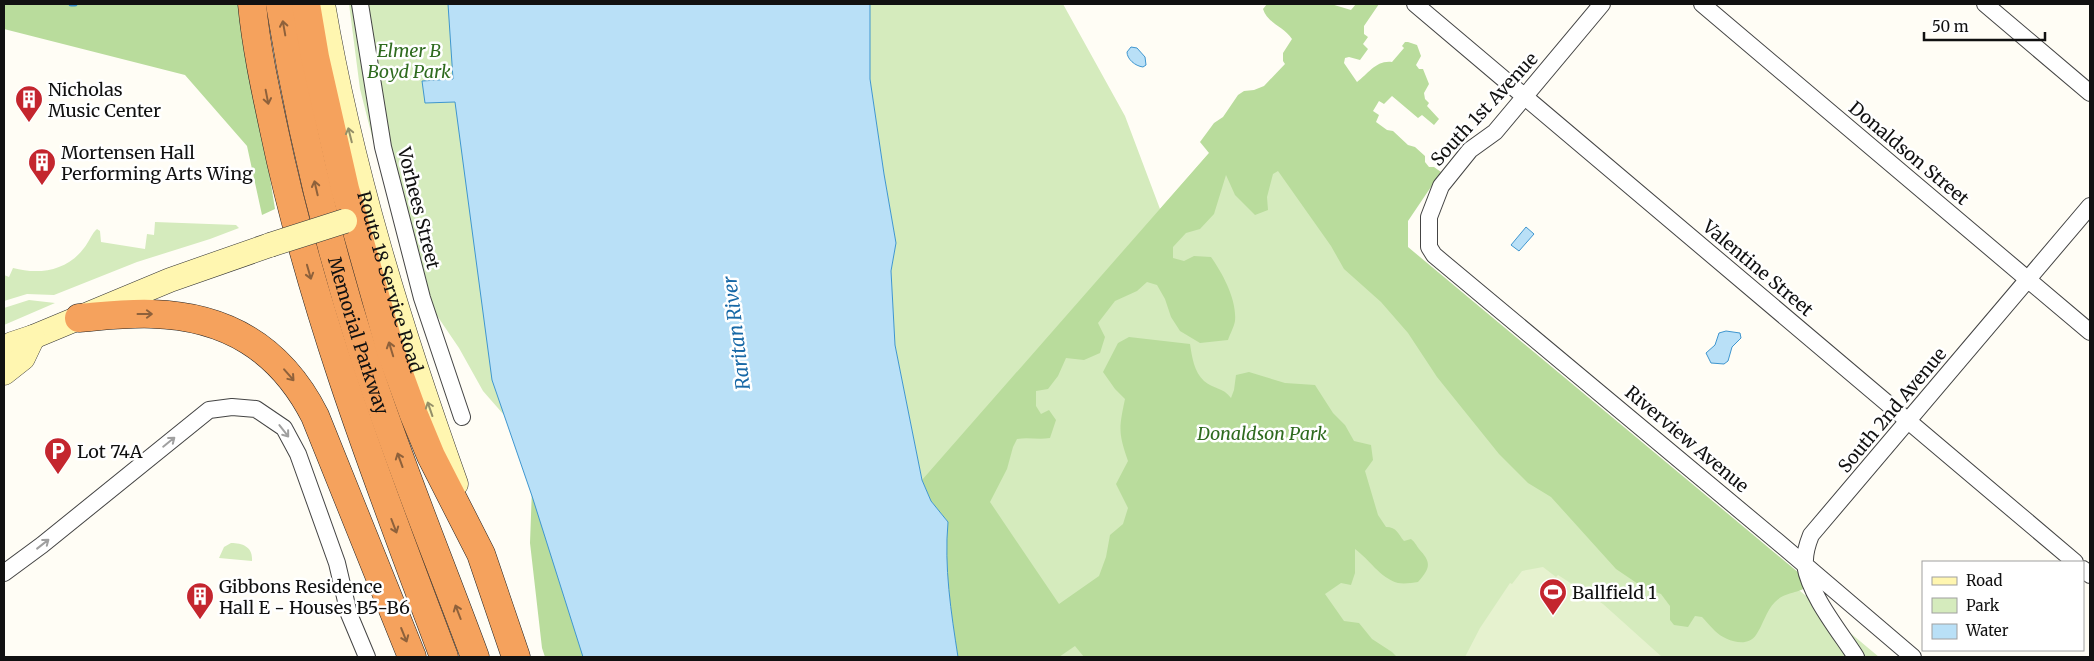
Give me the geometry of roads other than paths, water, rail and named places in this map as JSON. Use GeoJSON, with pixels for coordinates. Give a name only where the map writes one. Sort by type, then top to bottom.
{"type":"FeatureCollection","features":[{"type":"Feature","properties":{"kind":"highway"},"geometry":{"type":"LineString","coordinates":[[248,4],[255,32]]}},
{"type":"Feature","properties":{"kind":"highway","name":"Memorial Parkway"},"geometry":{"type":"LineString","coordinates":[[252,4],[255,32],[288,194],[323,322],[370,461],[444,657]]}},
{"type":"Feature","properties":{"kind":"highway","name":"Memorial Parkway"},"geometry":{"type":"LineString","coordinates":[[280,4],[291,69],[319,201],[348,306],[391,434],[475,657]]}},
{"type":"Feature","properties":{"kind":"highway"},"geometry":{"type":"LineString","coordinates":[[306,4],[349,219],[391,352],[440,478],[481,554],[516,657]]}},
{"type":"Feature","properties":{"kind":"highway"},"geometry":{"type":"LineString","coordinates":[[79,318],[150,314],[190,318],[234,332],[263,349],[274,359],[295,382],[315,416],[412,657]]}},
{"type":"Feature","properties":{"kind":"main road","name":"Route 18 Service Road"},"geometry":{"type":"LineString","coordinates":[[323,4],[346,119],[388,277],[430,412],[481,554]]}},
{"type":"Feature","properties":{"kind":"main road"},"geometry":{"type":"LineString","coordinates":[[4,350],[12,344],[170,280],[349,219]]}},
{"type":"Feature","properties":{"kind":"main road"},"geometry":{"type":"LineString","coordinates":[[4,339],[33,337]]}},
{"type":"Feature","properties":{"kind":"main road"},"geometry":{"type":"LineString","coordinates":[[4,373],[23,358],[33,337]]}},
{"type":"Feature","properties":{"kind":"street","name":"Vorhees Street"},"geometry":{"type":"LineString","coordinates":[[360,4],[382,147],[422,298],[462,418]]}},
{"type":"Feature","properties":{"kind":"street","name":"Valentine Street"},"geometry":{"type":"LineString","coordinates":[[1415,4],[2074,561]]}},
{"type":"Feature","properties":{"kind":"street","name":"South 1st Avenue"},"geometry":{"type":"LineString","coordinates":[[1434,254],[1429,247],[1429,217],[1441,186],[1470,150],[1495,132],[1602,4]]}},
{"type":"Feature","properties":{"kind":"street","name":"Donaldson Street"},"geometry":{"type":"LineString","coordinates":[[1702,4],[2090,332]]}},
{"type":"Feature","properties":{"kind":"street"},"geometry":{"type":"LineString","coordinates":[[1985,4],[2090,93]]}},
{"type":"Feature","properties":{"kind":"street","name":"South 2nd Avenue"},"geometry":{"type":"LineString","coordinates":[[1805,565],[1806,549],[1811,535],[2090,206]]}},
{"type":"Feature","properties":{"kind":"street","name":"Riverview Avenue"},"geometry":{"type":"LineString","coordinates":[[1434,254],[1913,657]]}},
{"type":"Feature","properties":{"kind":"street"},"geometry":{"type":"LineString","coordinates":[[4,573],[42,545],[209,410],[232,407],[256,409],[284,428],[298,454],[337,563],[349,614],[367,657]]}},
{"type":"Feature","properties":{"kind":"street"},"geometry":{"type":"LineString","coordinates":[[1805,565],[1819,598],[1856,657]]}},
{"type":"Feature","properties":{"kind":"water","name":"Raritan River"},"geometry":{"type":"Polygon","coordinates":[[[448,4],[870,4],[870,79],[896,243],[891,271],[895,345],[922,480],[931,501],[948,522],[948,573],[958,657],[583,657],[532,496],[492,380],[455,102],[425,103],[422,81],[453,79],[448,4]]]}},
{"type":"Feature","properties":{"kind":"water"},"geometry":{"type":"Polygon","coordinates":[[[1131,47],[1137,48],[1145,57],[1146,65],[1143,67],[1134,64],[1130,60],[1127,52],[1131,47]]]}},
{"type":"Feature","properties":{"kind":"water"},"geometry":{"type":"Polygon","coordinates":[[[1526,227],[1534,234],[1519,251],[1511,245],[1526,227]]]}},
{"type":"Feature","properties":{"kind":"water"},"geometry":{"type":"Polygon","coordinates":[[[1726,331],[1740,333],[1741,338],[1732,347],[1728,361],[1724,364],[1711,363],[1706,353],[1715,345],[1719,333],[1726,331]]]}},
{"type":"Feature","properties":{"kind":"place","name":"Nicholas Music Center"},"geometry":{"type":"Point","coordinates":[29,123]}},
{"type":"Feature","properties":{"kind":"place","name":"Mortensen Hall Performing Arts Wing"},"geometry":{"type":"Point","coordinates":[42,186]}},
{"type":"Feature","properties":{"kind":"place","name":"Lot 74A"},"geometry":{"type":"Point","coordinates":[58,475]}},
{"type":"Feature","properties":{"kind":"place","name":"Ballfield 1"},"geometry":{"type":"Point","coordinates":[1553,616]}},
{"type":"Feature","properties":{"kind":"place","name":"Gibbons Residence Hall E - Houses B5-B6"},"geometry":{"type":"Point","coordinates":[200,620]}},
{"type":"Feature","properties":{"kind":"park label","name":"Elmer B Boyd Park"},"geometry":{"type":"Point","coordinates":[409,60]}},
{"type":"Feature","properties":{"kind":"park label","name":"Donaldson Park"},"geometry":{"type":"Point","coordinates":[1262,433]}}]}
